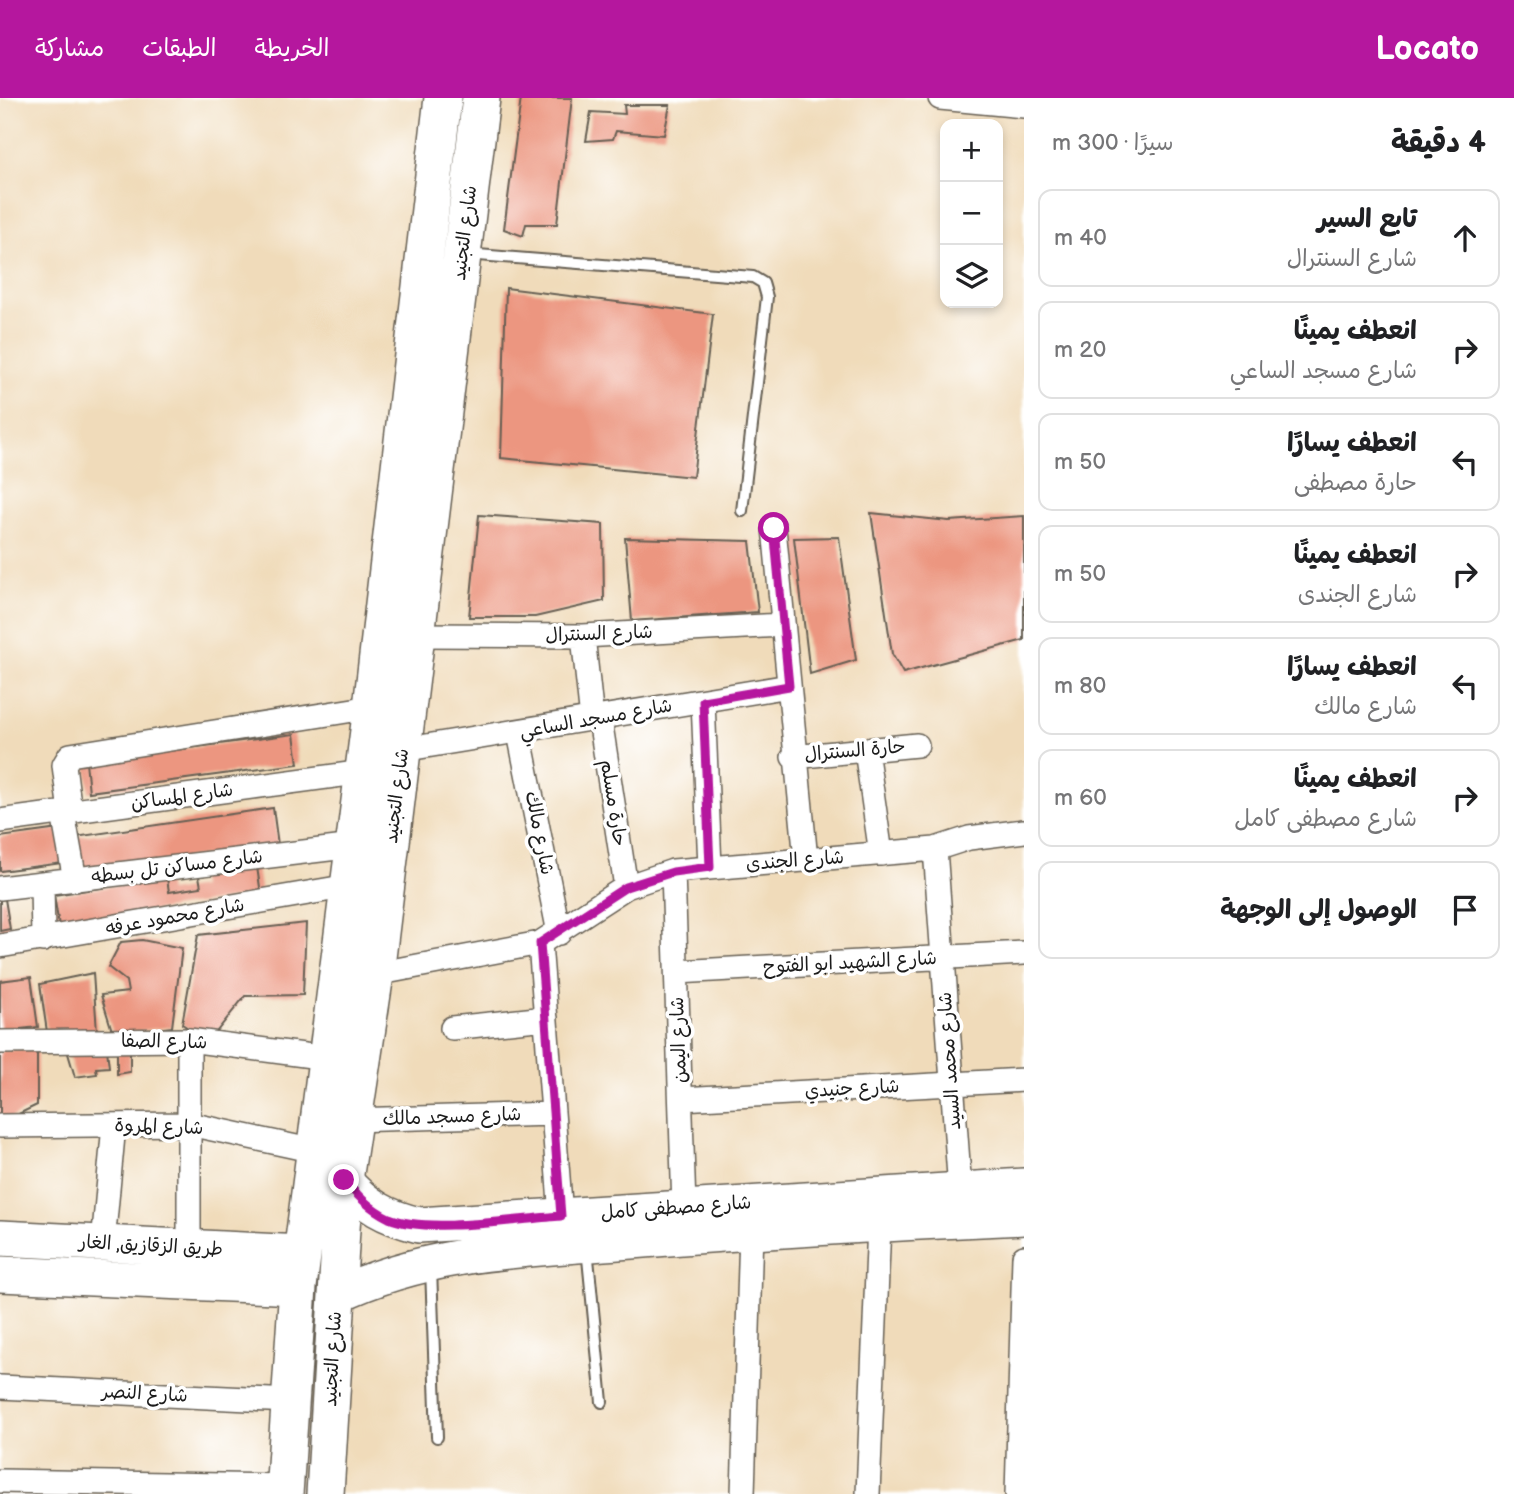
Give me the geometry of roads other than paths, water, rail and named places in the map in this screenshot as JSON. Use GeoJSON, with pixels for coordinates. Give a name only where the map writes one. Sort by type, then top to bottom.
{"type":"FeatureCollection","features":[{"type":"Feature","properties":{"kind":"highway","name":"شارع التجنيد"},"geometry":{"type":"LineString","coordinates":[[284,1490],[300,1270],[372,707],[443,98]]}},
{"type":"Feature","properties":{"kind":"highway","name":"شارع التجنيد"},"geometry":{"type":"LineString","coordinates":[[325,1494],[344,1180],[375,974],[481,98]]}},
{"type":"Feature","properties":{"kind":"main road","name":"شارع مصطفى كامل"},"geometry":{"type":"LineString","coordinates":[[344,1180],[364,1203],[390,1218],[419,1225],[570,1236],[879,1224],[961,1205],[1024,1185]]}},
{"type":"Feature","properties":{"kind":"main road","name":"شارع مصطفى كامل"},"geometry":{"type":"LineString","coordinates":[[337,1295],[398,1269],[500,1251],[684,1208],[961,1205],[1024,1217]]}},
{"type":"Feature","properties":{"kind":"main road","name":"طريق الزقازيق, الغار"},"geometry":{"type":"LineString","coordinates":[[0,1238],[189,1248],[300,1270]]}},
{"type":"Feature","properties":{"kind":"main road","name":"طريق الزقازيق, الغار"},"geometry":{"type":"LineString","coordinates":[[0,1274],[300,1270]]}},
{"type":"Feature","properties":{"kind":"street"},"geometry":{"type":"LineString","coordinates":[[940,98],[1024,106]]}},
{"type":"Feature","properties":{"kind":"street"},"geometry":{"type":"LineString","coordinates":[[774,528],[793,757],[806,860]]}},
{"type":"Feature","properties":{"kind":"street","name":"شارع السنترال"},"geometry":{"type":"LineString","coordinates":[[416,635],[583,636],[782,625]]}},
{"type":"Feature","properties":{"kind":"street","name":"حارة مسلم"},"geometry":{"type":"LineString","coordinates":[[583,636],[626,887]]}},
{"type":"Feature","properties":{"kind":"street","name":"شارع مسجد الساعي"},"geometry":{"type":"LineString","coordinates":[[402,750],[519,733],[789,686]]}},
{"type":"Feature","properties":{"kind":"street"},"geometry":{"type":"LineString","coordinates":[[703,701],[710,867]]}},
{"type":"Feature","properties":{"kind":"street"},"geometry":{"type":"LineString","coordinates":[[75,880],[64,765],[69,755],[372,707]]}},
{"type":"Feature","properties":{"kind":"street","name":"شارع مالك"},"geometry":{"type":"LineString","coordinates":[[519,733],[549,938],[546,1018],[553,1114],[570,1236]]}},
{"type":"Feature","properties":{"kind":"street","name":"حارة السنترال"},"geometry":{"type":"LineString","coordinates":[[793,757],[917,745]]}},
{"type":"Feature","properties":{"kind":"street"},"geometry":{"type":"LineString","coordinates":[[866,750],[881,854]]}},
{"type":"Feature","properties":{"kind":"street","name":"شارع المساكن"},"geometry":{"type":"LineString","coordinates":[[0,821],[364,772]]}},
{"type":"Feature","properties":{"kind":"street","name":"شارع الجندى"},"geometry":{"type":"LineString","coordinates":[[375,974],[549,938],[626,887],[673,872],[935,849],[969,838],[1024,831]]}},
{"type":"Feature","properties":{"kind":"street","name":"شارع مساكن تل بسطه"},"geometry":{"type":"LineString","coordinates":[[0,888],[354,846]]}},
{"type":"Feature","properties":{"kind":"street","name":"شارع محمد السيد"},"geometry":{"type":"LineString","coordinates":[[935,849],[961,1205]]}},
{"type":"Feature","properties":{"kind":"street","name":"شارع اليمن"},"geometry":{"type":"LineString","coordinates":[[673,872],[684,1208]]}},
{"type":"Feature","properties":{"kind":"street"},"geometry":{"type":"LineString","coordinates":[[42,883],[43,940]]}},
{"type":"Feature","properties":{"kind":"street","name":"شارع محمود عرفه"},"geometry":{"type":"LineString","coordinates":[[0,946],[349,886]]}},
{"type":"Feature","properties":{"kind":"street","name":"شارع الشهيد ابو الفتوح"},"geometry":{"type":"LineString","coordinates":[[677,972],[1024,953]]}},
{"type":"Feature","properties":{"kind":"street"},"geometry":{"type":"LineString","coordinates":[[452,1028],[546,1018]]}},
{"type":"Feature","properties":{"kind":"street"},"geometry":{"type":"LineString","coordinates":[[189,1040],[189,1248]]}},
{"type":"Feature","properties":{"kind":"street","name":"شارع الصفا"},"geometry":{"type":"LineString","coordinates":[[0,1042],[189,1040],[327,1058]]}},
{"type":"Feature","properties":{"kind":"street","name":"شارع جنيدي"},"geometry":{"type":"LineString","coordinates":[[681,1099],[1024,1080]]}},
{"type":"Feature","properties":{"kind":"street","name":"شارع مسجد مالك"},"geometry":{"type":"LineString","coordinates":[[351,1120],[553,1114]]}},
{"type":"Feature","properties":{"kind":"street","name":"شارع المروة"},"geometry":{"type":"LineString","coordinates":[[0,1126],[189,1124],[315,1150]]}},
{"type":"Feature","properties":{"kind":"street"},"geometry":{"type":"LineString","coordinates":[[103,1243],[114,1125]]}},
{"type":"Feature","properties":{"kind":"street"},"geometry":{"type":"LineString","coordinates":[[868,1494],[879,1224]]}},
{"type":"Feature","properties":{"kind":"street"},"geometry":{"type":"LineString","coordinates":[[743,1494],[751,1231]]}},
{"type":"Feature","properties":{"kind":"street"},"geometry":{"type":"LineString","coordinates":[[1017,1494],[1024,1257]]}},
{"type":"Feature","properties":{"kind":"street","name":"شارع النصر"},"geometry":{"type":"LineString","coordinates":[[0,1387],[290,1401]]}},
{"type":"Feature","properties":{"kind":"street"},"geometry":{"type":"LineString","coordinates":[[0,1481],[284,1490]]}},
{"type":"Feature","properties":{"kind":"lane"},"geometry":{"type":"LineString","coordinates":[[463,254],[753,277],[763,284],[767,297],[742,511]]}},
{"type":"Feature","properties":{"kind":"lane"},"geometry":{"type":"LineString","coordinates":[[570,1236],[602,1402]]}},
{"type":"Feature","properties":{"kind":"lane"},"geometry":{"type":"LineString","coordinates":[[430,1262],[437,1437]]}}]}
